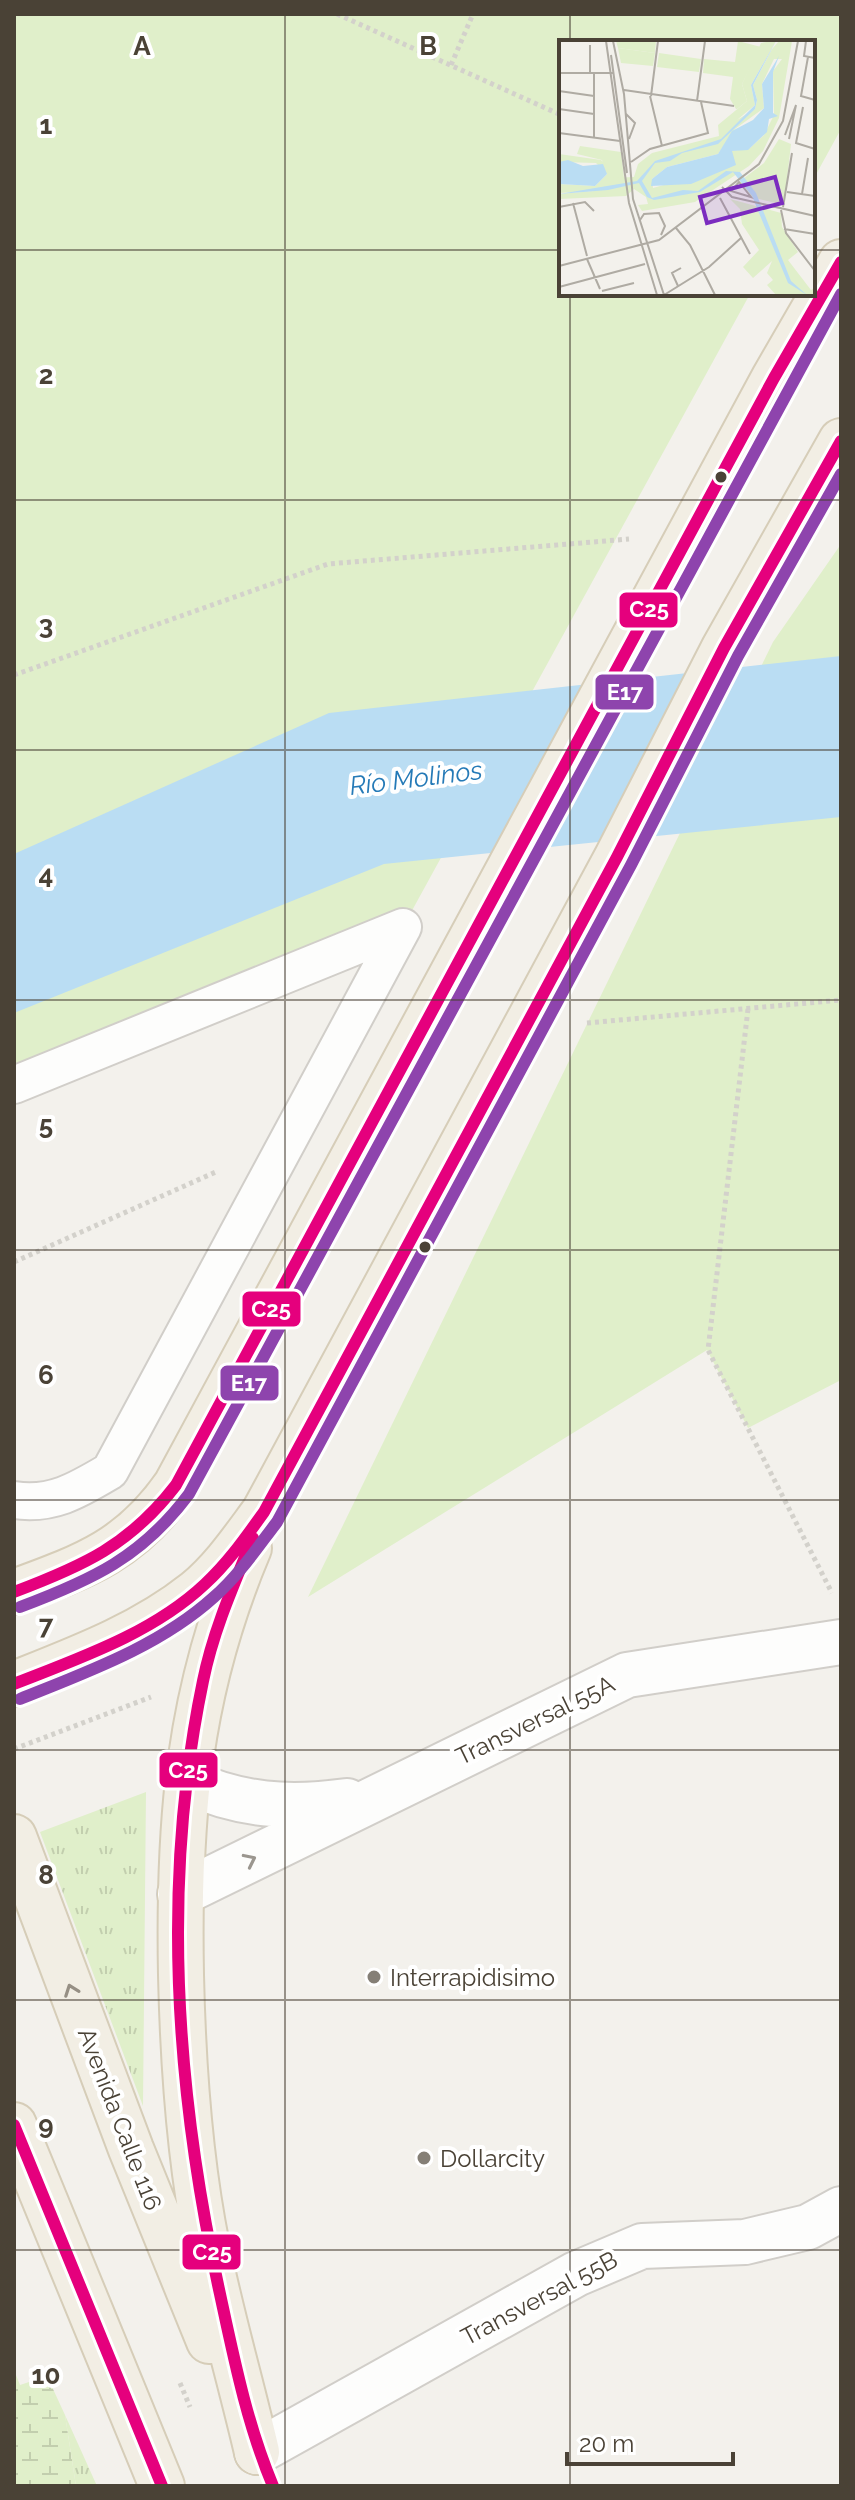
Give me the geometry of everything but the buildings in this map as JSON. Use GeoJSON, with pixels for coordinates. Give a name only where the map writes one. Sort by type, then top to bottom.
{"type":"FeatureCollection","features":[{"type":"Feature","properties":{"kind":"main road"},"geometry":{"type":"LineString","coordinates":[[14,1592],[80,1568],[126,1541],[153,1519],[168,1496],[841,262]]}},
{"type":"Feature","properties":{"kind":"main road"},"geometry":{"type":"LineString","coordinates":[[265,2469],[207,2247],[195,2178],[182,2030],[180,1894],[186,1781],[204,1677],[236,1580],[264,1512],[617,857],[724,648],[841,441]]}},
{"type":"Feature","properties":{"kind":"main road"},"geometry":{"type":"LineString","coordinates":[[14,1684],[106,1647],[197,1591],[229,1559],[264,1512]]}},
{"type":"Feature","properties":{"kind":"main road","name":"Avenida Calle 116"},"geometry":{"type":"LineString","coordinates":[[14,1837],[179,2272],[265,2469]]}},
{"type":"Feature","properties":{"kind":"main road"},"geometry":{"type":"LineString","coordinates":[[14,2125],[162,2486]]}},
{"type":"Feature","properties":{"kind":"street"},"geometry":{"type":"LineString","coordinates":[[14,1085],[403,927],[110,1471],[71,1494],[37,1504],[14,1500]]}},
{"type":"Feature","properties":{"kind":"street","name":"Transversal 55A"},"geometry":{"type":"LineString","coordinates":[[180,1894],[627,1675],[841,1642]]}},
{"type":"Feature","properties":{"kind":"street","name":"Transversal 55A"},"geometry":{"type":"LineString","coordinates":[[186,1781],[215,1795],[270,1807],[377,1796]]}},
{"type":"Feature","properties":{"kind":"street","name":"Transversal 55B"},"geometry":{"type":"LineString","coordinates":[[265,2469],[576,2274],[642,2246],[745,2242],[808,2227],[841,2209]]}},
{"type":"Feature","properties":{"kind":"path"},"geometry":{"type":"LineString","coordinates":[[337,14],[559,114]]}},
{"type":"Feature","properties":{"kind":"path"},"geometry":{"type":"LineString","coordinates":[[451,65],[473,14]]}},
{"type":"Feature","properties":{"kind":"path"},"geometry":{"type":"LineString","coordinates":[[14,675],[328,564],[691,533]]}},
{"type":"Feature","properties":{"kind":"path"},"geometry":{"type":"LineString","coordinates":[[524,1029],[841,1000]]}},
{"type":"Feature","properties":{"kind":"path"},"geometry":{"type":"LineString","coordinates":[[748,1009],[708,1350],[834,1598]]}},
{"type":"Feature","properties":{"kind":"path"},"geometry":{"type":"LineString","coordinates":[[14,1262],[288,1141]]}},
{"type":"Feature","properties":{"kind":"path"},"geometry":{"type":"LineString","coordinates":[[14,1749],[204,1677]]}},
{"type":"Feature","properties":{"kind":"green space"},"geometry":{"type":"Polygon","coordinates":[[[14,14],[841,14],[841,129],[815,176],[815,40],[559,40],[559,296],[749,296],[403,927],[14,1085],[14,14]]]}},
{"type":"Feature","properties":{"kind":"green space"},"geometry":{"type":"Polygon","coordinates":[[[841,544],[841,1380],[748,1428],[707,1350],[308,1597],[773,642],[841,544]]]}},
{"type":"Feature","properties":{"kind":"green space"},"geometry":{"type":"Polygon","coordinates":[[[146,1792],[143,2106],[40,1832],[146,1792]]]}},
{"type":"Feature","properties":{"kind":"green space"},"geometry":{"type":"Polygon","coordinates":[[[14,2370],[20,2385],[47,2376],[65,2415],[76,2486],[14,2486],[14,2370]]]}},
{"type":"Feature","properties":{"kind":"green space"},"geometry":{"type":"Polygon","coordinates":[[[65,2415],[97,2486],[76,2486],[65,2415]]]}},
{"type":"Feature","properties":{"kind":"water","name":"Río Molinos"},"geometry":{"type":"Polygon","coordinates":[[[841,656],[841,817],[384,864],[14,1013],[14,854],[329,713],[841,656]]]}},
{"type":"Feature","properties":{"kind":"transit line","name":"C25"},"geometry":{"type":"LineString","coordinates":[[14,1592],[62,1573],[104,1551],[141,1523],[176,1485],[774,378],[841,262]]}},
{"type":"Feature","properties":{"kind":"transit line","name":"E17"},"geometry":{"type":"LineString","coordinates":[[20,1607],[70,1587],[114,1564],[153,1534],[189,1494],[841,294]]}},
{"type":"Feature","properties":{"kind":"transit line","name":"C25"},"geometry":{"type":"LineString","coordinates":[[14,1684],[115,1643],[162,1617],[213,1576],[264,1512],[617,857],[724,648],[841,441]]}},
{"type":"Feature","properties":{"kind":"transit line","name":"E17"},"geometry":{"type":"LineString","coordinates":[[20,1699],[122,1656],[170,1630],[232,1580],[277,1522],[631,865],[738,656],[841,474]]}},
{"type":"Feature","properties":{"kind":"transit line","name":"C25"},"geometry":{"type":"LineString","coordinates":[[253,1538],[212,1644],[190,1757],[178,1911],[179,1988],[184,2065],[205,2218],[242,2391],[273,2486]]}},
{"type":"Feature","properties":{"kind":"transit line","name":"C25"},"geometry":{"type":"LineString","coordinates":[[14,2125],[162,2486]]}},
{"type":"Feature","properties":{"kind":"place","name":"Interrapidisimo"},"geometry":{"type":"Point","coordinates":[374,1977]}},
{"type":"Feature","properties":{"kind":"place","name":"Dollarcity"},"geometry":{"type":"Point","coordinates":[424,2158]}}]}
